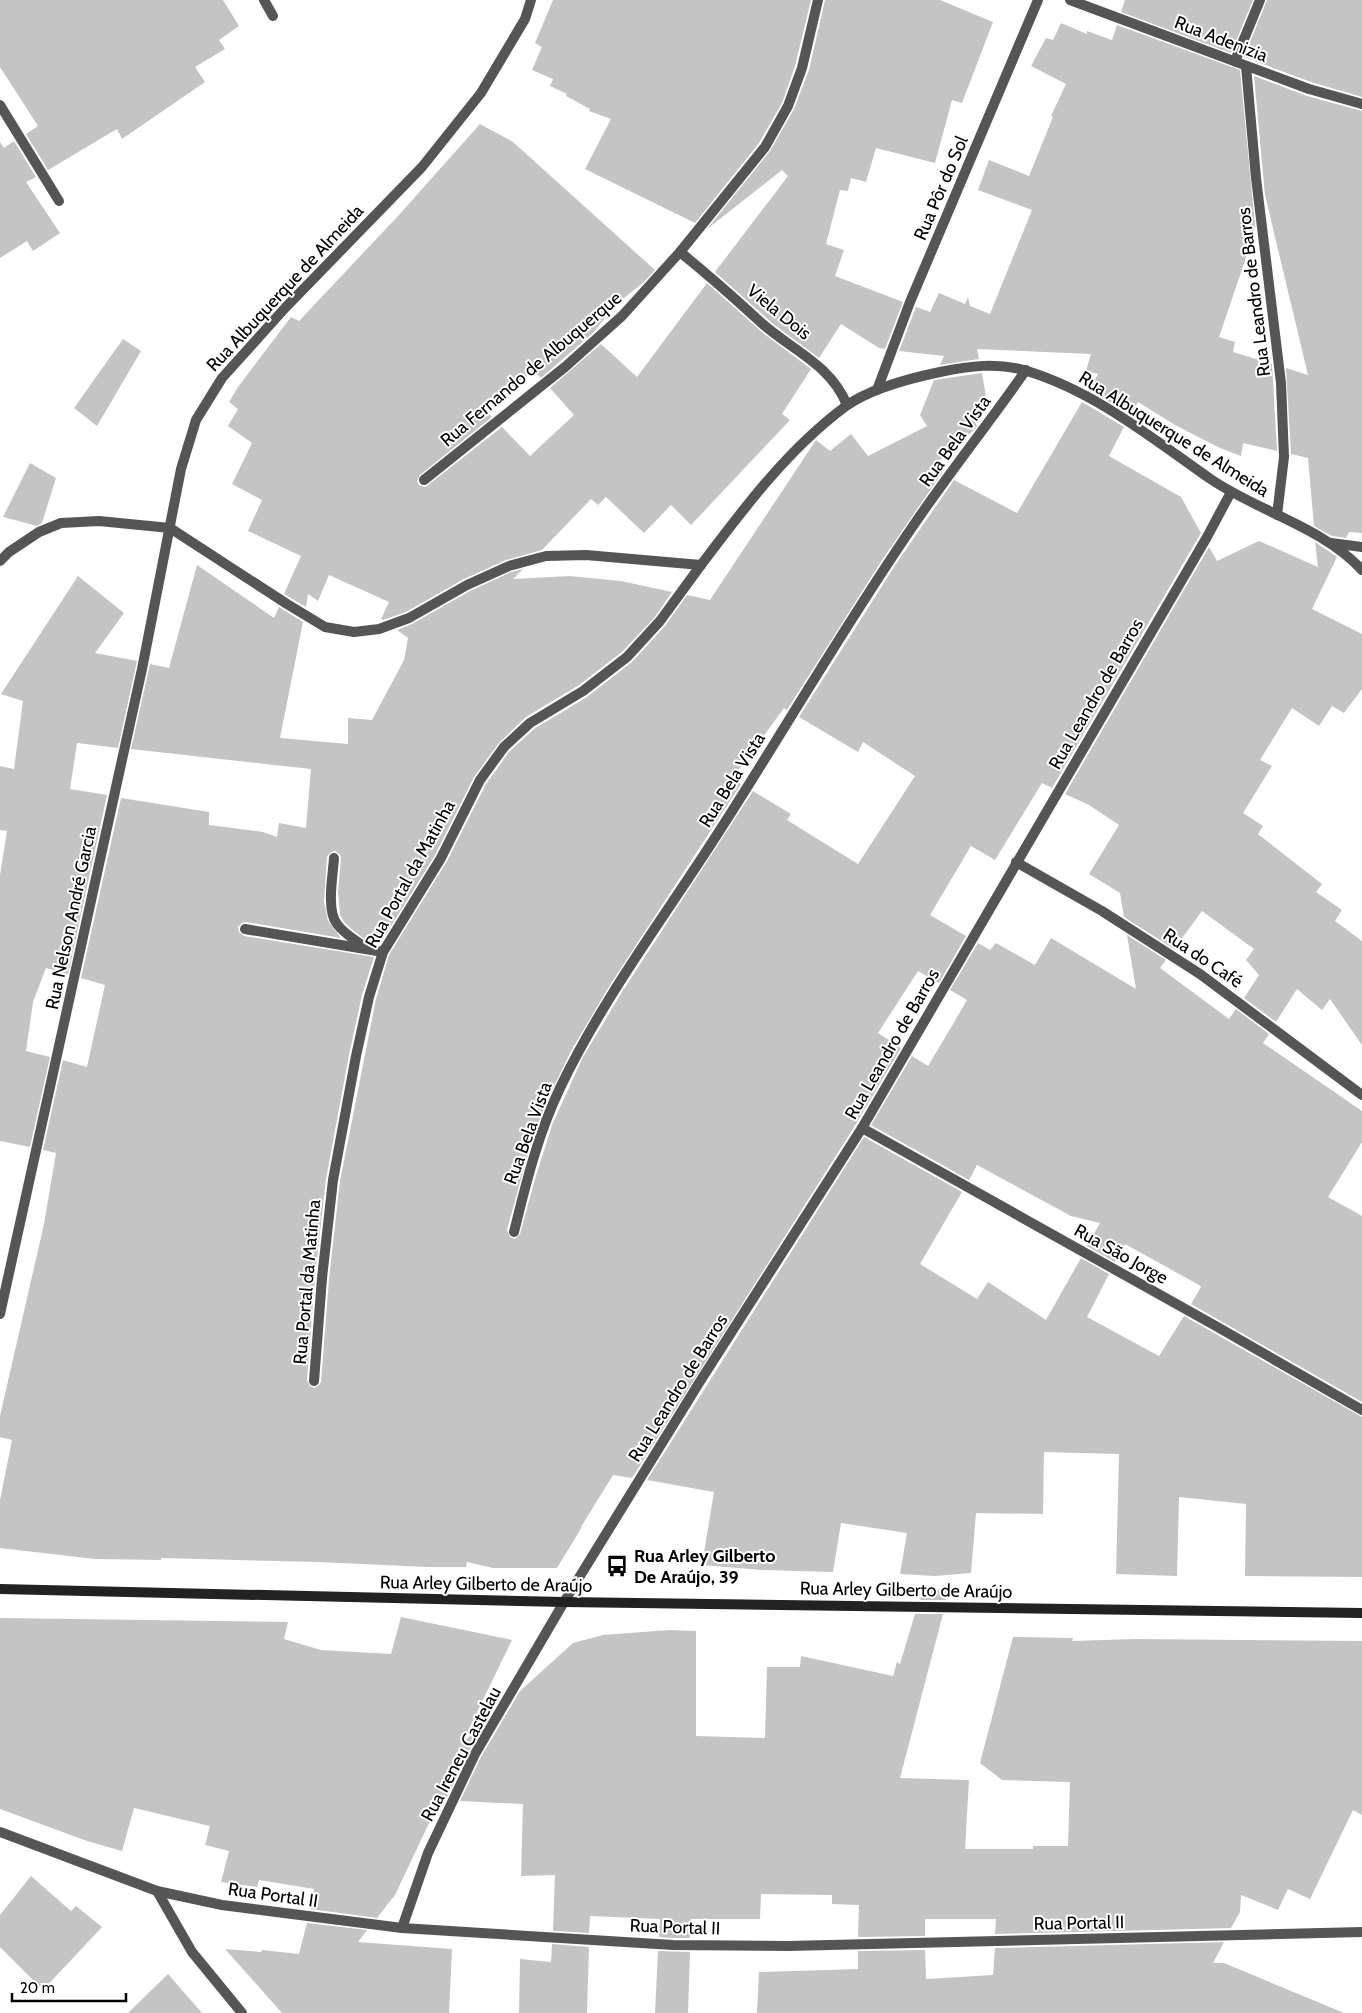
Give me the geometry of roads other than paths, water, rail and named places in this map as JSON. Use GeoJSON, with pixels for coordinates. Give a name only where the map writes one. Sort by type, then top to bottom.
{"type":"FeatureCollection","features":[{"type":"Feature","properties":{"kind":"street"},"geometry":{"type":"LineString","coordinates":[[264,0],[273,16]]}},
{"type":"Feature","properties":{"kind":"street","name":"Rua Albuquerque de Almeida"},"geometry":{"type":"LineString","coordinates":[[170,528],[181,469],[196,420],[222,378],[286,308],[422,167],[481,93],[525,19],[531,0]]}},
{"type":"Feature","properties":{"kind":"street","name":"Rua Fernando de Albuquerque"},"geometry":{"type":"LineString","coordinates":[[424,480],[565,366],[622,316],[680,252],[765,147],[788,106],[802,68],[818,0]]}},
{"type":"Feature","properties":{"kind":"street","name":"Rua Pôr do Sol"},"geometry":{"type":"LineString","coordinates":[[877,390],[910,302],[1038,0]]}},
{"type":"Feature","properties":{"kind":"street","name":"Rua Adenizia"},"geometry":{"type":"LineString","coordinates":[[1070,0],[1308,89],[1362,104]]}},
{"type":"Feature","properties":{"kind":"street"},"geometry":{"type":"LineString","coordinates":[[1235,61],[1260,0]]}},
{"type":"Feature","properties":{"kind":"street","name":"Rua Leandro de Barros"},"geometry":{"type":"LineString","coordinates":[[1246,66],[1256,178],[1281,383],[1284,457],[1277,515]]}},
{"type":"Feature","properties":{"kind":"street"},"geometry":{"type":"LineString","coordinates":[[0,105],[59,201]]}},
{"type":"Feature","properties":{"kind":"street","name":"Viela Dois"},"geometry":{"type":"LineString","coordinates":[[680,252],[741,303],[755,318],[816,362],[837,385],[847,405]]}},
{"type":"Feature","properties":{"kind":"street","name":"Rua Albuquerque de Almeida"},"geometry":{"type":"LineString","coordinates":[[701,565],[746,505],[792,453],[847,405],[877,390],[971,365],[1026,370],[1072,388],[1121,416],[1231,492],[1331,544],[1362,570]]}},
{"type":"Feature","properties":{"kind":"street","name":"Rua Bela Vista"},"geometry":{"type":"LineString","coordinates":[[514,1232],[540,1136],[560,1089],[594,1022],[721,829],[862,602],[919,518],[1026,370]]}},
{"type":"Feature","properties":{"kind":"street","name":"Rua Leandro de Barros"},"geometry":{"type":"LineString","coordinates":[[564,1602],[699,1383],[862,1128],[1202,546],[1231,492]]}},
{"type":"Feature","properties":{"kind":"street"},"geometry":{"type":"LineString","coordinates":[[0,561],[9,552],[39,532],[61,522],[99,521],[170,528],[325,627],[354,632],[379,630],[409,618],[467,585],[509,566],[546,556],[586,555],[701,565]]}},
{"type":"Feature","properties":{"kind":"street","name":"Rua Nelson André Garcia"},"geometry":{"type":"LineString","coordinates":[[0,1314],[138,688],[170,528]]}},
{"type":"Feature","properties":{"kind":"street"},"geometry":{"type":"LineString","coordinates":[[1331,544],[1362,547]]}},
{"type":"Feature","properties":{"kind":"street","name":"Rua Portal da Matinha"},"geometry":{"type":"LineString","coordinates":[[314,1381],[322,1278],[333,1180],[356,1056],[369,997],[383,952],[441,858],[480,780],[504,748],[530,723],[583,691],[627,657],[660,621],[701,565]]}},
{"type":"Feature","properties":{"kind":"street"},"geometry":{"type":"LineString","coordinates":[[334,858],[331,908],[333,918],[338,925],[369,950]]}},
{"type":"Feature","properties":{"kind":"street","name":"Rua do Café"},"geometry":{"type":"LineString","coordinates":[[1016,862],[1102,911],[1200,974],[1362,1095]]}},
{"type":"Feature","properties":{"kind":"street"},"geometry":{"type":"LineString","coordinates":[[245,929],[383,952]]}},
{"type":"Feature","properties":{"kind":"street","name":"Rua São Jorge"},"geometry":{"type":"LineString","coordinates":[[862,1128],[1197,1315],[1362,1410]]}},
{"type":"Feature","properties":{"kind":"street","name":"Rua Arley Gilberto de Araújo"},"geometry":{"type":"LineString","coordinates":[[0,1589],[564,1602],[1362,1613]]}},
{"type":"Feature","properties":{"kind":"street","name":"Rua Ireneu Castelau"},"geometry":{"type":"LineString","coordinates":[[402,1928],[428,1853],[475,1754],[564,1602]]}},
{"type":"Feature","properties":{"kind":"street","name":"Rua Portal II"},"geometry":{"type":"LineString","coordinates":[[0,1832],[158,1891],[222,1905],[402,1928],[673,1945],[788,1946],[1362,1932]]}},
{"type":"Feature","properties":{"kind":"street"},"geometry":{"type":"LineString","coordinates":[[158,1891],[192,1952],[242,2013]]}},
{"type":"Feature","properties":{"kind":"place","name":"Rua Arley Gilberto De Araújo, 39"},"geometry":{"type":"Point","coordinates":[617,1566]}}]}
